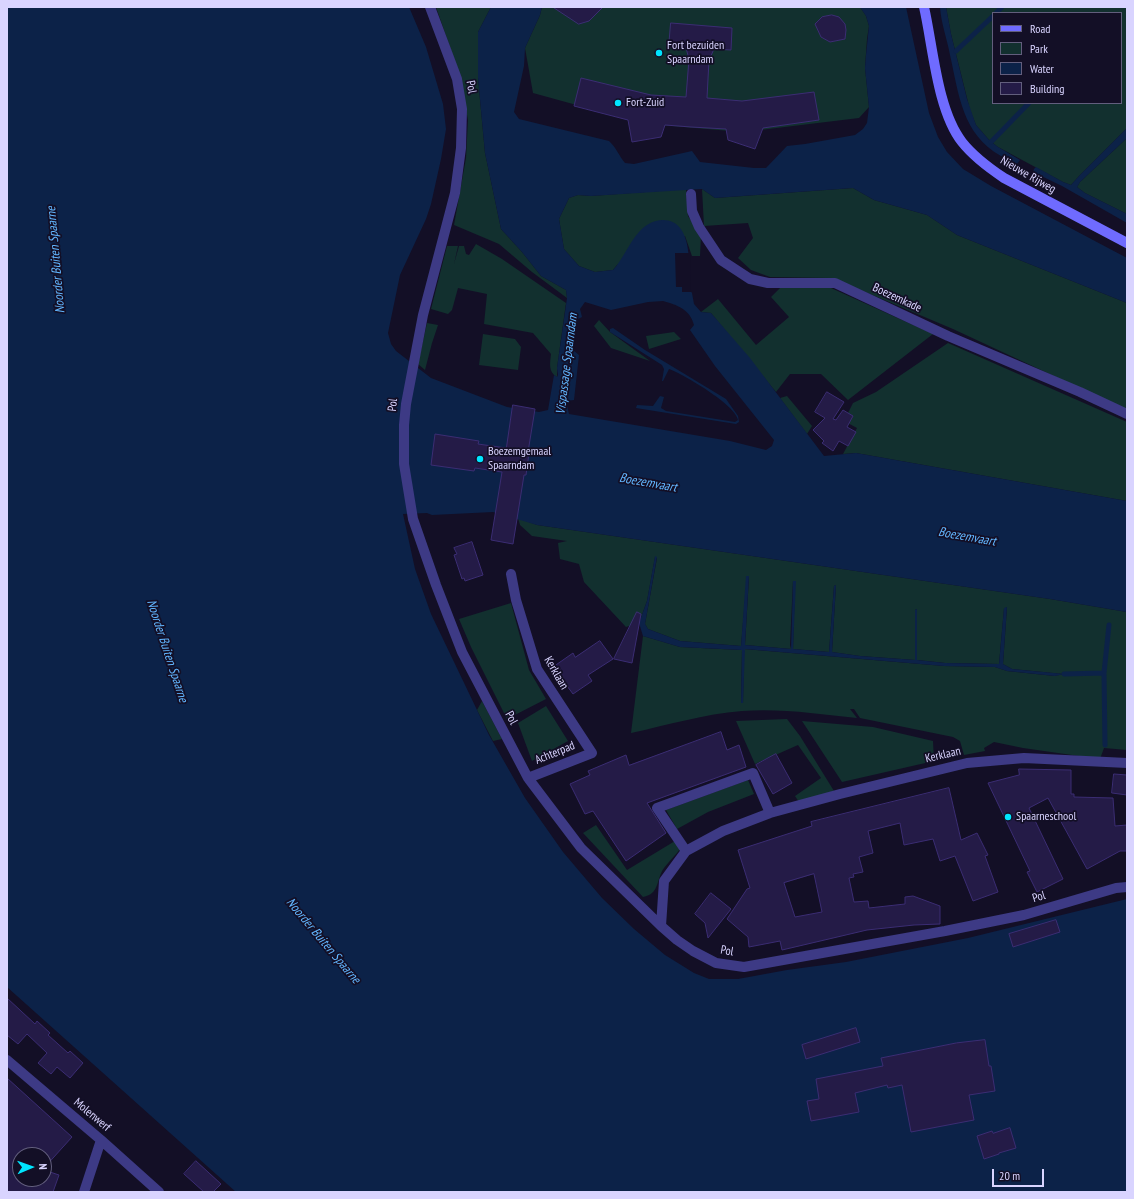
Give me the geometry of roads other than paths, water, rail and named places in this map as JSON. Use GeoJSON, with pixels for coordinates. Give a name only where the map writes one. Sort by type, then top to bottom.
{"type":"FeatureCollection","features":[{"type":"Feature","properties":{"kind":"street","name":"Pol"},"geometry":{"type":"LineString","coordinates":[[430,7],[457,79],[462,109],[461,148],[455,193],[423,314],[406,404],[404,425],[404,464],[413,519],[436,585],[462,652],[528,778],[582,848],[677,940],[693,951],[716,963],[744,967],[945,931],[1024,915],[1116,888],[1127,887]]}},
{"type":"Feature","properties":{"kind":"street","name":"Nieuwe Rijweg"},"geometry":{"type":"LineString","coordinates":[[924,7],[943,100],[952,125],[962,142],[991,169],[1004,178],[1127,243]]}},
{"type":"Feature","properties":{"kind":"street","name":"Boezemkade"},"geometry":{"type":"LineString","coordinates":[[691,194],[692,211],[699,227],[721,260],[750,279],[768,283],[835,283],[948,336],[1080,392],[1127,414]]}},
{"type":"Feature","properties":{"kind":"street","name":"Kerklaan"},"geometry":{"type":"LineString","coordinates":[[511,574],[516,600],[537,669],[592,753]]}},
{"type":"Feature","properties":{"kind":"street","name":"Achterpad"},"geometry":{"type":"LineString","coordinates":[[528,778],[592,753]]}},
{"type":"Feature","properties":{"kind":"street","name":"Kerklaan"},"geometry":{"type":"LineString","coordinates":[[661,926],[664,881],[686,851],[723,831],[770,813],[967,763],[1024,758],[1127,763]]}},
{"type":"Feature","properties":{"kind":"street"},"geometry":{"type":"LineString","coordinates":[[686,851],[657,808],[753,773],[770,813]]}},
{"type":"Feature","properties":{"kind":"street","name":"Molenwerf"},"geometry":{"type":"LineString","coordinates":[[7,1060],[101,1140],[158,1192]]}},
{"type":"Feature","properties":{"kind":"street"},"geometry":{"type":"LineString","coordinates":[[84,1192],[101,1140]]}},
{"type":"Feature","properties":{"kind":"water"},"geometry":{"type":"Polygon","coordinates":[[[7,7],[409,7],[426,47],[443,104],[446,129],[431,204],[426,219],[400,275],[388,333],[391,344],[396,351],[431,378],[507,407],[539,412],[548,410],[554,375],[557,377],[558,375],[557,368],[567,298],[566,290],[541,276],[501,229],[485,153],[478,78],[478,32],[491,7],[542,7],[540,15],[525,48],[524,66],[514,112],[519,119],[609,141],[625,163],[634,164],[692,151],[700,162],[766,168],[787,146],[855,135],[863,129],[867,123],[869,107],[865,68],[869,26],[866,16],[860,7],[906,7],[929,113],[938,137],[947,152],[963,169],[991,186],[1127,258],[1127,303],[957,235],[927,215],[874,200],[853,188],[715,198],[702,189],[591,196],[578,195],[569,198],[559,219],[564,249],[579,266],[595,272],[613,270],[635,236],[641,229],[650,223],[663,220],[673,222],[680,228],[688,247],[689,289],[692,293],[694,304],[701,312],[711,313],[750,358],[824,456],[856,453],[1127,501],[1127,612],[1050,599],[537,525],[493,512],[432,515],[427,513],[403,514],[415,569],[431,614],[489,735],[525,798],[563,852],[602,898],[634,929],[665,955],[694,973],[709,979],[738,979],[787,970],[846,962],[968,938],[1127,899],[1127,1192],[236,1192],[7,987],[7,7]],[[663,301],[648,302],[611,310],[585,302],[580,309],[582,317],[578,319],[573,350],[579,355],[574,400],[566,401],[569,414],[730,441],[766,450],[772,446],[774,440],[715,366],[690,330],[694,325],[686,311],[678,306],[663,301]]]}},
{"type":"Feature","properties":{"kind":"water"},"geometry":{"type":"Polygon","coordinates":[[[940,7],[946,7],[967,99],[976,125],[990,141],[1020,160],[1017,164],[1007,160],[988,147],[978,137],[970,125],[964,112],[956,85],[940,7]]]}},
{"type":"Feature","properties":{"kind":"water"},"geometry":{"type":"Polygon","coordinates":[[[1127,128],[1127,138],[1080,182],[1077,187],[1085,193],[1127,214],[1127,223],[1062,186],[1033,172],[1036,167],[1071,185],[1127,128]]]}},
{"type":"Feature","properties":{"kind":"water"},"geometry":{"type":"Polygon","coordinates":[[[613,328],[645,350],[726,399],[738,416],[739,422],[736,424],[636,408],[637,405],[653,406],[660,396],[664,397],[661,408],[666,411],[735,422],[738,420],[728,406],[719,399],[696,383],[676,372],[669,369],[662,381],[664,369],[662,365],[610,332],[610,329],[613,328]]]}},
{"type":"Feature","properties":{"kind":"water"},"geometry":{"type":"Polygon","coordinates":[[[655,556],[657,557],[645,624],[648,629],[680,641],[741,646],[746,576],[749,576],[745,645],[791,649],[793,581],[796,581],[793,649],[829,652],[834,586],[836,585],[832,652],[860,656],[915,660],[915,610],[917,609],[917,660],[945,663],[999,664],[1004,608],[1007,607],[1003,664],[1012,669],[1064,674],[1055,676],[1007,671],[995,667],[944,666],[745,649],[743,703],[741,703],[742,650],[680,647],[643,636],[639,623],[647,601],[655,556]]]}},
{"type":"Feature","properties":{"kind":"waterway"},"geometry":{"type":"LineString","coordinates":[[997,12],[1002,7]]}},
{"type":"Feature","properties":{"kind":"waterway"},"geometry":{"type":"LineString","coordinates":[[956,51],[992,17]]}},
{"type":"Feature","properties":{"kind":"waterway"},"geometry":{"type":"LineString","coordinates":[[991,142],[1028,104]]}},
{"type":"Feature","properties":{"kind":"waterway"},"geometry":{"type":"LineString","coordinates":[[1104,673],[1109,625]]}},
{"type":"Feature","properties":{"kind":"waterway"},"geometry":{"type":"LineString","coordinates":[[1064,674],[1104,673],[1105,745]]}},
{"type":"Feature","properties":{"kind":"place","name":"Fort bezuiden Spaarndam"},"geometry":{"type":"Point","coordinates":[659,53]}},
{"type":"Feature","properties":{"kind":"place","name":"Fort-Zuid"},"geometry":{"type":"Point","coordinates":[618,103]}},
{"type":"Feature","properties":{"kind":"place","name":"Boezemgemaal Spaarndam"},"geometry":{"type":"Point","coordinates":[480,459]}},
{"type":"Feature","properties":{"kind":"place","name":"Spaarneschool"},"geometry":{"type":"Point","coordinates":[1008,817]}},
{"type":"Feature","properties":{"kind":"water label","name":"Noorder Buiten Spaarne"},"geometry":{"type":"Point","coordinates":[56,260]}},
{"type":"Feature","properties":{"kind":"water label","name":"Vispassage Spaarndam"},"geometry":{"type":"Point","coordinates":[567,364]}},
{"type":"Feature","properties":{"kind":"water label","name":"Boezemvaart"},"geometry":{"type":"Point","coordinates":[648,483]}},
{"type":"Feature","properties":{"kind":"water label","name":"Boezemvaart"},"geometry":{"type":"Point","coordinates":[967,537]}},
{"type":"Feature","properties":{"kind":"water label","name":"Noorder Buiten Spaarne"},"geometry":{"type":"Point","coordinates":[167,651]}},
{"type":"Feature","properties":{"kind":"water label","name":"Noorder Buiten Spaarne"},"geometry":{"type":"Point","coordinates":[323,941]}}]}
